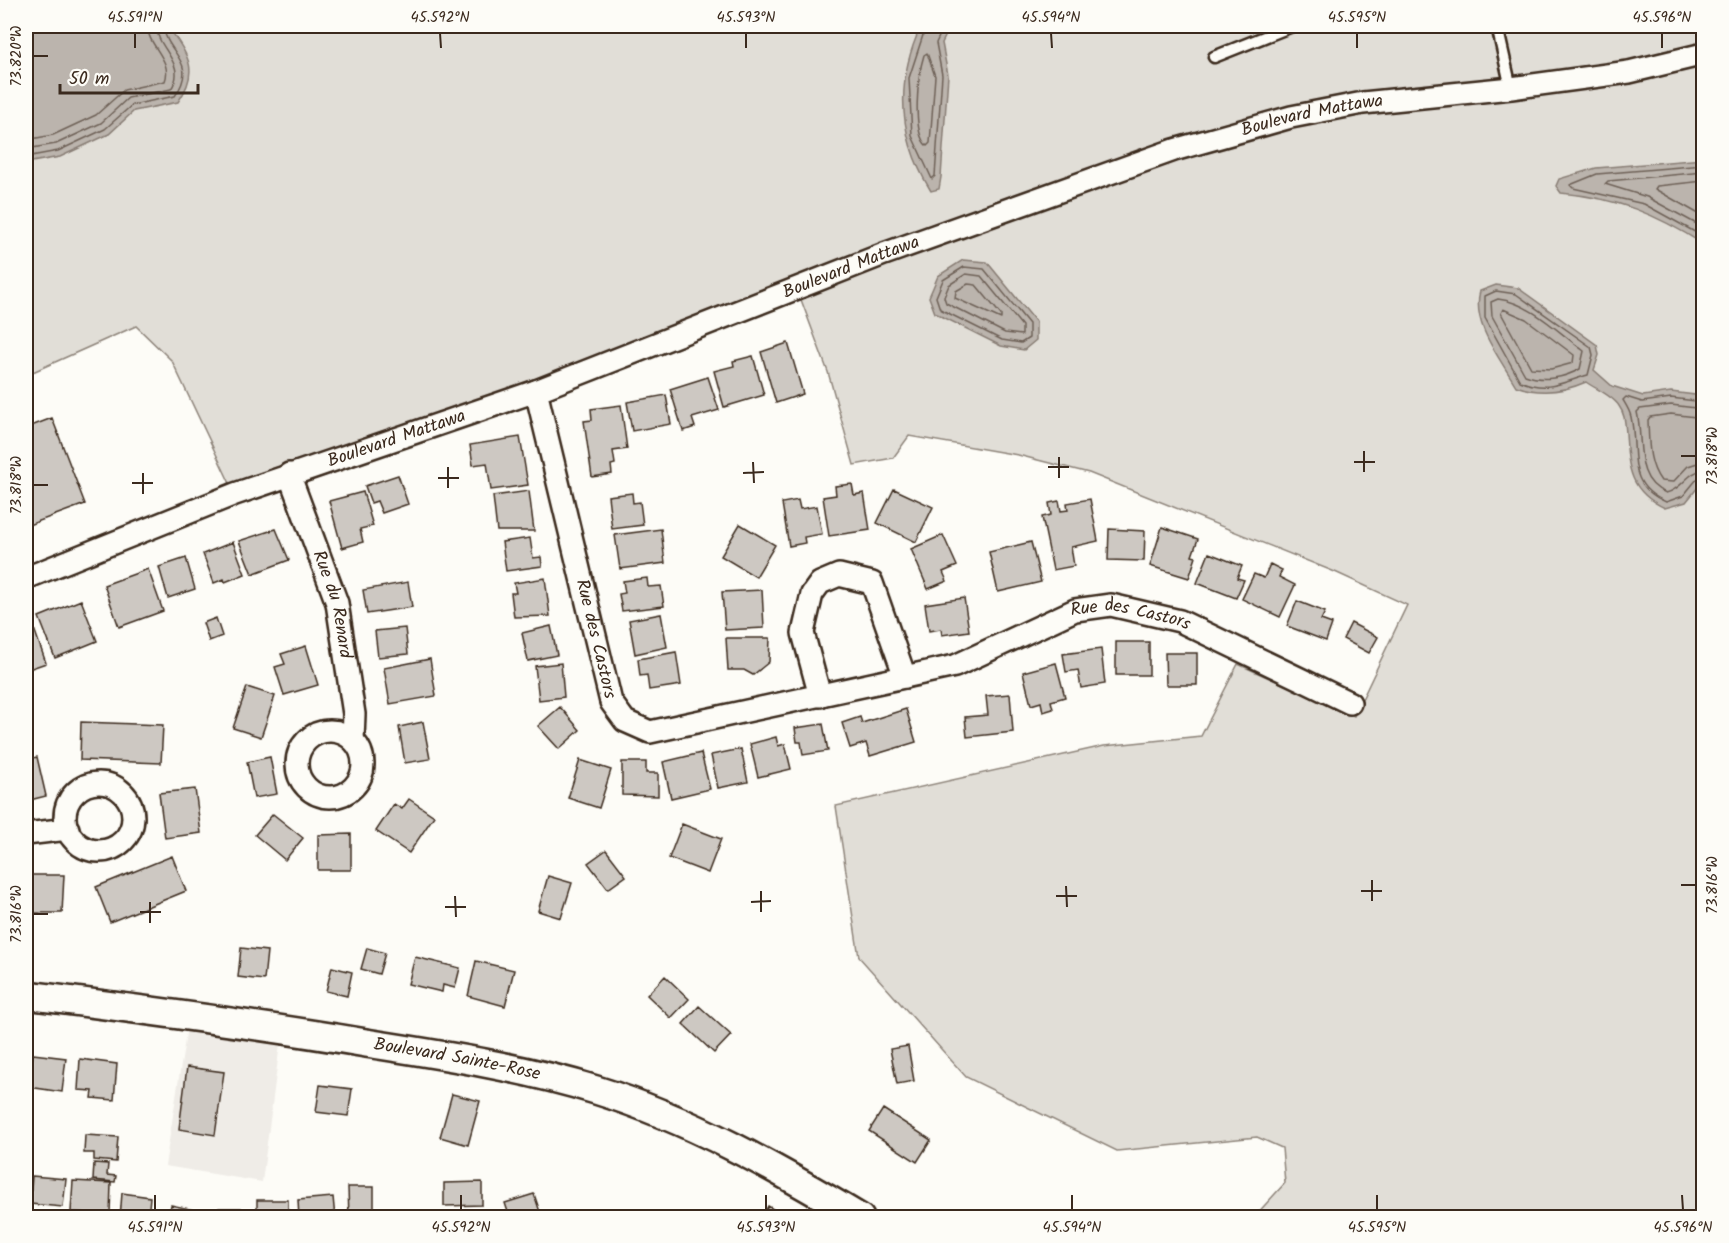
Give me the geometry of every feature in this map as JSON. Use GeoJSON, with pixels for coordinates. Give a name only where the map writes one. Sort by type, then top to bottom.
{"type":"FeatureCollection","features":[{"type":"Feature","properties":{"kind":"street","name":"Boulevard Mattawa"},"geometry":{"type":"LineString","coordinates":[[26,578],[289,474],[536,392],[884,254],[1174,150],[1291,117],[1363,103],[1511,88],[1629,72],[1704,54]]}},
{"type":"Feature","properties":{"kind":"street","name":"Rue des Castors"},"geometry":{"type":"LineString","coordinates":[[536,392],[611,702],[625,722],[650,732],[954,666],[1075,610],[1111,605],[1180,621],[1350,703]]}},
{"type":"Feature","properties":{"kind":"street","name":"Rue du Renard"},"geometry":{"type":"LineString","coordinates":[[289,474],[337,603],[354,714],[353,740]]}},
{"type":"Feature","properties":{"kind":"street"},"geometry":{"type":"LineString","coordinates":[[820,696],[803,633],[812,594],[820,583],[839,575],[872,583],[905,677]]}},
{"type":"Feature","properties":{"kind":"street"},"geometry":{"type":"LineString","coordinates":[[26,834],[68,829]]}},
{"type":"Feature","properties":{"kind":"street","name":"Boulevard Sainte-Rose"},"geometry":{"type":"LineString","coordinates":[[26,995],[176,1014],[440,1054],[512,1068],[586,1088],[662,1114],[733,1145],[861,1218]]}},
{"type":"Feature","properties":{"kind":"lane"},"geometry":{"type":"LineString","coordinates":[[1214,57],[1292,26]]}},
{"type":"Feature","properties":{"kind":"lane"},"geometry":{"type":"LineString","coordinates":[[1497,26],[1511,88]]}},
{"type":"Feature","properties":{"kind":"shaded area"},"geometry":{"type":"Polygon","coordinates":[[[26,26],[1703,26],[1703,1217],[1254,1217],[1285,1183],[1282,1148],[1257,1137],[1117,1151],[966,1077],[859,957],[836,806],[1104,746],[1201,736],[1238,664],[1354,716],[1407,605],[1335,572],[1089,473],[1018,455],[909,436],[893,458],[854,465],[828,372],[797,289],[235,494],[172,361],[136,326],[26,375],[26,26]]]}},
{"type":"Feature","properties":{"kind":"shaded area"},"geometry":{"type":"Polygon","coordinates":[[[188,1021],[281,1036],[262,1182],[165,1166],[188,1021]]]}},
{"type":"Feature","properties":{"kind":"water"},"geometry":{"type":"Polygon","coordinates":[[[26,26],[168,26],[186,54],[189,62],[189,80],[178,102],[134,111],[109,134],[60,157],[26,163],[26,26]]]}},
{"type":"Feature","properties":{"kind":"water"},"geometry":{"type":"Polygon","coordinates":[[[921,26],[956,26],[949,29],[942,43],[948,75],[941,177],[939,189],[931,191],[912,150],[906,130],[904,109],[907,68],[921,26]]]}},
{"type":"Feature","properties":{"kind":"water"},"geometry":{"type":"Polygon","coordinates":[[[1703,159],[1703,244],[1669,224],[1635,209],[1600,199],[1561,193],[1556,186],[1559,179],[1596,168],[1703,159]]]}},
{"type":"Feature","properties":{"kind":"water"},"geometry":{"type":"Polygon","coordinates":[[[963,260],[987,262],[1036,322],[1036,340],[1024,350],[1001,346],[935,313],[929,297],[938,276],[963,260]]]}},
{"type":"Feature","properties":{"kind":"water"},"geometry":{"type":"Polygon","coordinates":[[[1496,285],[1518,288],[1597,345],[1599,355],[1594,370],[1612,386],[1643,396],[1671,392],[1703,396],[1703,481],[1686,502],[1665,508],[1644,495],[1638,487],[1628,458],[1624,415],[1609,396],[1586,382],[1551,391],[1534,391],[1516,386],[1495,352],[1483,328],[1480,316],[1478,303],[1480,291],[1496,285]]]}},
{"type":"Feature","properties":{"kind":"building"},"geometry":{"type":"Polygon","coordinates":[[[788,343],[803,394],[776,403],[761,352],[788,343]]]}},
{"type":"Feature","properties":{"kind":"building"},"geometry":{"type":"Polygon","coordinates":[[[753,356],[764,395],[724,407],[714,371],[734,366],[733,361],[753,356]]]}},
{"type":"Feature","properties":{"kind":"building"},"geometry":{"type":"Polygon","coordinates":[[[708,377],[719,410],[692,418],[695,427],[683,431],[670,389],[708,377]]]}},
{"type":"Feature","properties":{"kind":"building"},"geometry":{"type":"Polygon","coordinates":[[[666,395],[671,424],[632,431],[627,402],[666,395]]]}},
{"type":"Feature","properties":{"kind":"building"},"geometry":{"type":"Polygon","coordinates":[[[621,405],[627,449],[613,451],[615,464],[611,465],[612,474],[592,477],[584,421],[592,420],[591,409],[621,405]]]}},
{"type":"Feature","properties":{"kind":"building"},"geometry":{"type":"Polygon","coordinates":[[[52,418],[85,504],[26,526],[26,428],[52,418]]]}},
{"type":"Feature","properties":{"kind":"building"},"geometry":{"type":"Polygon","coordinates":[[[520,437],[528,485],[491,490],[487,463],[473,465],[470,445],[520,437]]]}},
{"type":"Feature","properties":{"kind":"building"},"geometry":{"type":"Polygon","coordinates":[[[398,475],[408,504],[382,513],[377,501],[371,503],[365,486],[398,475]]]}},
{"type":"Feature","properties":{"kind":"building"},"geometry":{"type":"Polygon","coordinates":[[[852,484],[854,495],[864,493],[870,530],[829,536],[823,497],[836,495],[835,486],[852,484]]]}},
{"type":"Feature","properties":{"kind":"building"},"geometry":{"type":"Polygon","coordinates":[[[894,489],[933,507],[916,542],[877,523],[894,489]]]}},
{"type":"Feature","properties":{"kind":"building"},"geometry":{"type":"Polygon","coordinates":[[[529,491],[534,531],[497,531],[493,496],[529,491]]]}},
{"type":"Feature","properties":{"kind":"building"},"geometry":{"type":"Polygon","coordinates":[[[363,492],[373,526],[360,529],[363,542],[342,548],[329,501],[363,492]]]}},
{"type":"Feature","properties":{"kind":"building"},"geometry":{"type":"Polygon","coordinates":[[[632,493],[633,503],[640,502],[643,525],[612,529],[608,496],[632,493]]]}},
{"type":"Feature","properties":{"kind":"building"},"geometry":{"type":"Polygon","coordinates":[[[1090,499],[1098,541],[1071,547],[1074,566],[1053,570],[1042,517],[1051,515],[1049,503],[1059,501],[1061,511],[1068,510],[1067,503],[1090,499]]]}},
{"type":"Feature","properties":{"kind":"building"},"geometry":{"type":"Polygon","coordinates":[[[798,500],[800,509],[817,506],[822,534],[804,537],[805,543],[789,546],[782,503],[798,500]]]}},
{"type":"Feature","properties":{"kind":"building"},"geometry":{"type":"Polygon","coordinates":[[[740,524],[775,545],[756,577],[721,556],[740,524]]]}},
{"type":"Feature","properties":{"kind":"building"},"geometry":{"type":"Polygon","coordinates":[[[1162,527],[1198,539],[1192,556],[1196,557],[1189,578],[1150,566],[1162,527]]]}},
{"type":"Feature","properties":{"kind":"building"},"geometry":{"type":"Polygon","coordinates":[[[276,529],[289,560],[252,574],[239,541],[276,529]]]}},
{"type":"Feature","properties":{"kind":"building"},"geometry":{"type":"Polygon","coordinates":[[[661,529],[665,563],[620,569],[615,535],[661,529]]]}},
{"type":"Feature","properties":{"kind":"building"},"geometry":{"type":"Polygon","coordinates":[[[1109,529],[1145,531],[1144,561],[1108,560],[1109,529]]]}},
{"type":"Feature","properties":{"kind":"building"},"geometry":{"type":"Polygon","coordinates":[[[943,535],[957,566],[943,572],[947,581],[928,589],[911,549],[943,535]]]}},
{"type":"Feature","properties":{"kind":"building"},"geometry":{"type":"Polygon","coordinates":[[[530,538],[533,558],[541,557],[542,566],[506,571],[502,542],[530,538]]]}},
{"type":"Feature","properties":{"kind":"building"},"geometry":{"type":"Polygon","coordinates":[[[233,542],[245,574],[225,582],[224,579],[214,583],[203,554],[233,542]]]}},
{"type":"Feature","properties":{"kind":"building"},"geometry":{"type":"Polygon","coordinates":[[[1031,542],[1041,582],[998,592],[989,552],[1031,542]]]}},
{"type":"Feature","properties":{"kind":"building"},"geometry":{"type":"Polygon","coordinates":[[[1209,553],[1242,566],[1237,578],[1244,580],[1236,598],[1197,583],[1209,553]]]}},
{"type":"Feature","properties":{"kind":"building"},"geometry":{"type":"Polygon","coordinates":[[[186,558],[195,589],[168,598],[159,567],[186,558]]]}},
{"type":"Feature","properties":{"kind":"building"},"geometry":{"type":"Polygon","coordinates":[[[1270,564],[1282,570],[1279,577],[1295,585],[1280,617],[1242,599],[1254,574],[1264,578],[1270,564]]]}},
{"type":"Feature","properties":{"kind":"building"},"geometry":{"type":"Polygon","coordinates":[[[148,569],[163,611],[119,627],[104,585],[148,569]]]}},
{"type":"Feature","properties":{"kind":"building"},"geometry":{"type":"Polygon","coordinates":[[[545,578],[550,616],[514,617],[511,593],[516,593],[514,583],[545,578]]]}},
{"type":"Feature","properties":{"kind":"building"},"geometry":{"type":"Polygon","coordinates":[[[647,578],[648,587],[661,586],[664,606],[622,611],[619,594],[625,593],[623,581],[647,578]]]}},
{"type":"Feature","properties":{"kind":"building"},"geometry":{"type":"Polygon","coordinates":[[[408,582],[412,607],[367,614],[363,590],[408,582]]]}},
{"type":"Feature","properties":{"kind":"building"},"geometry":{"type":"Polygon","coordinates":[[[762,590],[764,628],[725,630],[722,592],[762,590]]]}},
{"type":"Feature","properties":{"kind":"building"},"geometry":{"type":"Polygon","coordinates":[[[964,598],[969,631],[942,635],[941,629],[929,631],[925,604],[964,598]]]}},
{"type":"Feature","properties":{"kind":"building"},"geometry":{"type":"Polygon","coordinates":[[[81,600],[97,641],[55,658],[39,617],[81,600]]]}},
{"type":"Feature","properties":{"kind":"building"},"geometry":{"type":"Polygon","coordinates":[[[1297,601],[1325,612],[1321,620],[1332,624],[1326,641],[1287,626],[1297,601]]]}},
{"type":"Feature","properties":{"kind":"building"},"geometry":{"type":"Polygon","coordinates":[[[661,614],[667,647],[635,654],[629,620],[661,614]]]}},
{"type":"Feature","properties":{"kind":"building"},"geometry":{"type":"Polygon","coordinates":[[[216,618],[222,636],[209,641],[203,623],[216,618]]]}},
{"type":"Feature","properties":{"kind":"building"},"geometry":{"type":"Polygon","coordinates":[[[31,620],[46,663],[26,670],[26,622],[31,620]]]}},
{"type":"Feature","properties":{"kind":"building"},"geometry":{"type":"Polygon","coordinates":[[[1351,623],[1378,637],[1369,653],[1343,639],[1351,623]]]}},
{"type":"Feature","properties":{"kind":"building"},"geometry":{"type":"Polygon","coordinates":[[[551,626],[557,655],[528,661],[522,633],[551,626]]]}},
{"type":"Feature","properties":{"kind":"building"},"geometry":{"type":"Polygon","coordinates":[[[405,628],[408,654],[378,657],[375,631],[405,628]]]}},
{"type":"Feature","properties":{"kind":"building"},"geometry":{"type":"Polygon","coordinates":[[[726,638],[770,638],[769,662],[753,675],[744,670],[728,670],[726,638]]]}},
{"type":"Feature","properties":{"kind":"building"},"geometry":{"type":"Polygon","coordinates":[[[1116,642],[1149,642],[1149,675],[1116,675],[1116,642]]]}},
{"type":"Feature","properties":{"kind":"building"},"geometry":{"type":"Polygon","coordinates":[[[306,646],[318,685],[284,695],[275,667],[285,664],[281,654],[306,646]]]}},
{"type":"Feature","properties":{"kind":"building"},"geometry":{"type":"Polygon","coordinates":[[[1101,649],[1105,684],[1081,688],[1078,670],[1066,672],[1063,654],[1101,649]]]}},
{"type":"Feature","properties":{"kind":"building"},"geometry":{"type":"Polygon","coordinates":[[[676,652],[681,685],[649,690],[647,675],[640,676],[638,659],[676,652]]]}},
{"type":"Feature","properties":{"kind":"building"},"geometry":{"type":"Polygon","coordinates":[[[1165,653],[1197,653],[1197,685],[1166,685],[1165,653]]]}},
{"type":"Feature","properties":{"kind":"building"},"geometry":{"type":"Polygon","coordinates":[[[430,659],[436,696],[390,704],[384,668],[430,659]]]}},
{"type":"Feature","properties":{"kind":"building"},"geometry":{"type":"Polygon","coordinates":[[[561,663],[564,697],[539,700],[535,666],[561,663]]]}},
{"type":"Feature","properties":{"kind":"building"},"geometry":{"type":"Polygon","coordinates":[[[1056,663],[1065,697],[1051,701],[1053,709],[1043,712],[1041,702],[1031,705],[1023,672],[1056,663]]]}},
{"type":"Feature","properties":{"kind":"building"},"geometry":{"type":"Polygon","coordinates":[[[247,687],[275,696],[261,737],[233,728],[247,687]]]}},
{"type":"Feature","properties":{"kind":"building"},"geometry":{"type":"Polygon","coordinates":[[[1010,694],[1013,732],[967,737],[965,717],[988,715],[986,696],[1010,694]]]}},
{"type":"Feature","properties":{"kind":"building"},"geometry":{"type":"Polygon","coordinates":[[[560,707],[580,730],[559,749],[538,726],[560,707]]]}},
{"type":"Feature","properties":{"kind":"building"},"geometry":{"type":"Polygon","coordinates":[[[906,709],[916,742],[870,756],[866,743],[850,748],[842,723],[860,717],[862,723],[906,709]]]}},
{"type":"Feature","properties":{"kind":"building"},"geometry":{"type":"Polygon","coordinates":[[[81,722],[163,725],[161,763],[80,760],[81,722]]]}},
{"type":"Feature","properties":{"kind":"building"},"geometry":{"type":"Polygon","coordinates":[[[423,722],[430,759],[405,763],[399,727],[423,722]]]}},
{"type":"Feature","properties":{"kind":"building"},"geometry":{"type":"Polygon","coordinates":[[[823,724],[828,751],[803,755],[801,742],[797,742],[795,728],[823,724]]]}},
{"type":"Feature","properties":{"kind":"building"},"geometry":{"type":"Polygon","coordinates":[[[776,737],[778,746],[785,744],[791,769],[758,777],[750,744],[776,737]]]}},
{"type":"Feature","properties":{"kind":"building"},"geometry":{"type":"Polygon","coordinates":[[[741,749],[748,782],[718,788],[711,755],[741,749]]]}},
{"type":"Feature","properties":{"kind":"building"},"geometry":{"type":"Polygon","coordinates":[[[701,753],[710,789],[671,798],[663,762],[701,753]]]}},
{"type":"Feature","properties":{"kind":"building"},"geometry":{"type":"Polygon","coordinates":[[[37,757],[46,796],[26,801],[26,760],[37,757]]]}},
{"type":"Feature","properties":{"kind":"building"},"geometry":{"type":"Polygon","coordinates":[[[270,757],[277,794],[254,798],[247,762],[270,757]]]}},
{"type":"Feature","properties":{"kind":"building"},"geometry":{"type":"Polygon","coordinates":[[[580,760],[611,770],[599,808],[568,798],[580,760]]]}},
{"type":"Feature","properties":{"kind":"building"},"geometry":{"type":"Polygon","coordinates":[[[622,762],[646,762],[646,773],[658,773],[658,796],[622,795],[622,762]]]}},
{"type":"Feature","properties":{"kind":"building"},"geometry":{"type":"Polygon","coordinates":[[[195,789],[201,833],[165,838],[159,793],[195,789]]]}},
{"type":"Feature","properties":{"kind":"building"},"geometry":{"type":"Polygon","coordinates":[[[409,799],[434,816],[409,853],[376,831],[394,804],[402,809],[409,799]]]}},
{"type":"Feature","properties":{"kind":"building"},"geometry":{"type":"Polygon","coordinates":[[[273,814],[303,838],[285,860],[255,835],[273,814]]]}},
{"type":"Feature","properties":{"kind":"building"},"geometry":{"type":"Polygon","coordinates":[[[682,824],[721,839],[708,873],[669,858],[682,824]]]}},
{"type":"Feature","properties":{"kind":"building"},"geometry":{"type":"Polygon","coordinates":[[[351,834],[351,870],[318,870],[318,835],[351,834]]]}},
{"type":"Feature","properties":{"kind":"building"},"geometry":{"type":"Polygon","coordinates":[[[606,850],[626,876],[608,889],[588,863],[606,850]]]}},
{"type":"Feature","properties":{"kind":"building"},"geometry":{"type":"Polygon","coordinates":[[[172,856],[186,891],[110,922],[96,887],[172,856]]]}},
{"type":"Feature","properties":{"kind":"building"},"geometry":{"type":"Polygon","coordinates":[[[26,875],[64,875],[62,913],[26,913],[26,875]]]}},
{"type":"Feature","properties":{"kind":"building"},"geometry":{"type":"Polygon","coordinates":[[[548,876],[572,883],[561,918],[538,911],[548,876]]]}},
{"type":"Feature","properties":{"kind":"building"},"geometry":{"type":"Polygon","coordinates":[[[241,948],[267,951],[264,980],[238,977],[241,948]]]}},
{"type":"Feature","properties":{"kind":"building"},"geometry":{"type":"Polygon","coordinates":[[[367,948],[385,953],[379,974],[361,969],[367,948]]]}},
{"type":"Feature","properties":{"kind":"building"},"geometry":{"type":"Polygon","coordinates":[[[415,957],[460,968],[455,988],[443,985],[442,992],[408,984],[415,957]]]}},
{"type":"Feature","properties":{"kind":"building"},"geometry":{"type":"Polygon","coordinates":[[[476,961],[514,970],[505,1006],[468,996],[476,961]]]}},
{"type":"Feature","properties":{"kind":"building"},"geometry":{"type":"Polygon","coordinates":[[[332,967],[352,972],[347,996],[326,991],[332,967]]]}},
{"type":"Feature","properties":{"kind":"building"},"geometry":{"type":"Polygon","coordinates":[[[665,976],[689,999],[671,1018],[647,995],[665,976]]]}},
{"type":"Feature","properties":{"kind":"building"},"geometry":{"type":"Polygon","coordinates":[[[699,1006],[731,1035],[714,1053],[683,1024],[699,1006]]]}},
{"type":"Feature","properties":{"kind":"building"},"geometry":{"type":"Polygon","coordinates":[[[908,1046],[914,1081],[897,1084],[890,1049],[908,1046]]]}},
{"type":"Feature","properties":{"kind":"building"},"geometry":{"type":"Polygon","coordinates":[[[33,1054],[66,1058],[62,1092],[29,1087],[33,1054]]]}},
{"type":"Feature","properties":{"kind":"building"},"geometry":{"type":"Polygon","coordinates":[[[80,1059],[117,1064],[114,1100],[92,1098],[93,1091],[78,1090],[80,1059]]]}},
{"type":"Feature","properties":{"kind":"building"},"geometry":{"type":"Polygon","coordinates":[[[187,1067],[224,1072],[215,1135],[179,1129],[187,1067]]]}},
{"type":"Feature","properties":{"kind":"building"},"geometry":{"type":"Polygon","coordinates":[[[320,1085],[352,1089],[348,1116],[316,1112],[320,1085]]]}},
{"type":"Feature","properties":{"kind":"building"},"geometry":{"type":"Polygon","coordinates":[[[452,1094],[480,1101],[468,1145],[440,1137],[452,1094]]]}},
{"type":"Feature","properties":{"kind":"building"},"geometry":{"type":"Polygon","coordinates":[[[883,1109],[931,1140],[917,1162],[869,1131],[883,1109]]]}},
{"type":"Feature","properties":{"kind":"building"},"geometry":{"type":"Polygon","coordinates":[[[85,1135],[118,1137],[116,1162],[94,1160],[94,1153],[84,1153],[85,1135]]]}},
{"type":"Feature","properties":{"kind":"building"},"geometry":{"type":"Polygon","coordinates":[[[94,1163],[108,1164],[107,1175],[116,1176],[115,1182],[93,1180],[94,1163]]]}},
{"type":"Feature","properties":{"kind":"building"},"geometry":{"type":"Polygon","coordinates":[[[32,1176],[66,1179],[63,1207],[30,1204],[32,1176]]]}},
{"type":"Feature","properties":{"kind":"building"},"geometry":{"type":"Polygon","coordinates":[[[73,1181],[111,1183],[110,1214],[71,1212],[73,1181]]]}},
{"type":"Feature","properties":{"kind":"building"},"geometry":{"type":"Polygon","coordinates":[[[482,1182],[482,1205],[444,1206],[444,1183],[482,1182]]]}},
{"type":"Feature","properties":{"kind":"building"},"geometry":{"type":"Polygon","coordinates":[[[348,1187],[374,1187],[374,1218],[349,1218],[348,1187]]]}},
{"type":"Feature","properties":{"kind":"building"},"geometry":{"type":"Polygon","coordinates":[[[122,1193],[150,1197],[148,1218],[120,1218],[122,1193]]]}},
{"type":"Feature","properties":{"kind":"building"},"geometry":{"type":"Polygon","coordinates":[[[534,1194],[542,1218],[510,1218],[505,1203],[534,1194]]]}},
{"type":"Feature","properties":{"kind":"building"},"geometry":{"type":"Polygon","coordinates":[[[333,1197],[335,1218],[299,1218],[298,1200],[333,1197]]]}},
{"type":"Feature","properties":{"kind":"building"},"geometry":{"type":"Polygon","coordinates":[[[257,1200],[288,1200],[288,1218],[257,1218],[257,1200]]]}},
{"type":"Feature","properties":{"kind":"building"},"geometry":{"type":"Polygon","coordinates":[[[171,1205],[199,1211],[198,1218],[168,1218],[171,1205]]]}},
{"type":"Feature","properties":{"kind":"building"},"geometry":{"type":"Polygon","coordinates":[[[768,1206],[787,1218],[761,1218],[768,1206]]]}},
{"type":"Feature","properties":{"kind":"building"},"geometry":{"type":"Polygon","coordinates":[[[219,1208],[241,1208],[241,1218],[208,1218],[219,1217],[219,1208]]]}}]}
